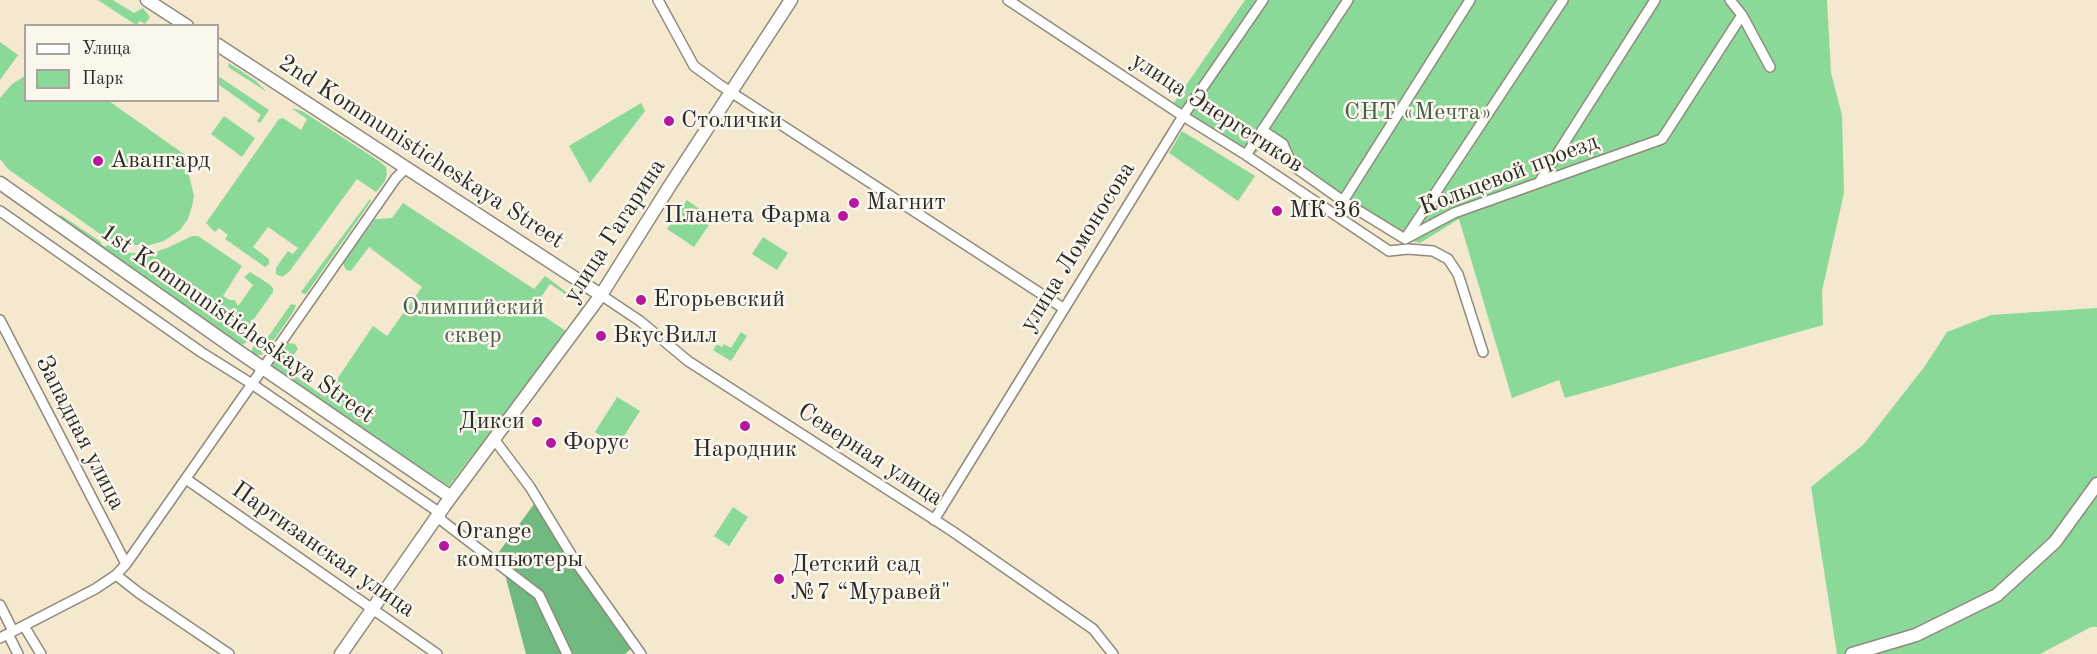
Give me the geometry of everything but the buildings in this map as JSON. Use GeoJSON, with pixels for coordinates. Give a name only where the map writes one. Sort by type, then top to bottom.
{"type":"FeatureCollection","features":[{"type":"Feature","properties":{"kind":"street"},"geometry":{"type":"LineString","coordinates":[[147,0],[184,24]]}},
{"type":"Feature","properties":{"kind":"street"},"geometry":{"type":"LineString","coordinates":[[658,0],[694,66],[1063,308]]}},
{"type":"Feature","properties":{"kind":"street","name":"улица Гагарина"},"geometry":{"type":"LineString","coordinates":[[341,654],[451,497],[601,295],[669,186],[791,0]]}},
{"type":"Feature","properties":{"kind":"street","name":"улица Энергетиков"},"geometry":{"type":"LineString","coordinates":[[1008,0],[1389,251],[1408,249],[1433,251],[1448,259],[1458,274],[1483,352]]}},
{"type":"Feature","properties":{"kind":"street","name":"улица Ломоносова"},"geometry":{"type":"LineString","coordinates":[[934,520],[1183,116],[1263,0]]}},
{"type":"Feature","properties":{"kind":"street"},"geometry":{"type":"LineString","coordinates":[[1246,155],[1348,0]]}},
{"type":"Feature","properties":{"kind":"street"},"geometry":{"type":"LineString","coordinates":[[1405,238],[1563,0]]}},
{"type":"Feature","properties":{"kind":"street"},"geometry":{"type":"LineString","coordinates":[[1540,181],[1655,0]]}},
{"type":"Feature","properties":{"kind":"street"},"geometry":{"type":"LineString","coordinates":[[1730,0],[1742,15],[1770,67]]}},
{"type":"Feature","properties":{"kind":"street"},"geometry":{"type":"LineString","coordinates":[[1343,201],[1465,2]]}},
{"type":"Feature","properties":{"kind":"street","name":"Кольцевой проезд"},"geometry":{"type":"LineString","coordinates":[[1262,130],[1283,144],[1292,165],[1343,201],[1405,238],[1454,213],[1662,139],[1742,15]]}},
{"type":"Feature","properties":{"kind":"street","name":"2nd Kommunisticheskaya Street"},"geometry":{"type":"LineString","coordinates":[[219,46],[601,295]]}},
{"type":"Feature","properties":{"kind":"street"},"geometry":{"type":"LineString","coordinates":[[7,634],[95,589],[126,564],[396,178],[406,168]]}},
{"type":"Feature","properties":{"kind":"street","name":"1st Kommunisticheskaya Street"},"geometry":{"type":"LineString","coordinates":[[0,183],[263,369],[451,497]]}},
{"type":"Feature","properties":{"kind":"street"},"geometry":{"type":"LineString","coordinates":[[0,211],[195,348],[252,384],[440,513],[441,520],[539,595],[567,654]]}},
{"type":"Feature","properties":{"kind":"street","name":"Северная улица"},"geometry":{"type":"LineString","coordinates":[[601,295],[640,321],[687,361],[934,520],[1093,629],[1113,654]]}},
{"type":"Feature","properties":{"kind":"street","name":"Западная улица"},"geometry":{"type":"LineString","coordinates":[[0,320],[126,564]]}},
{"type":"Feature","properties":{"kind":"street"},"geometry":{"type":"LineString","coordinates":[[494,439],[530,487],[574,561],[641,654]]}},
{"type":"Feature","properties":{"kind":"street","name":"Партизанская улица"},"geometry":{"type":"LineString","coordinates":[[186,479],[437,654]]}},
{"type":"Feature","properties":{"kind":"street"},"geometry":{"type":"LineString","coordinates":[[1852,654],[1916,635],[1997,595],[2055,542],[2097,484]]}},
{"type":"Feature","properties":{"kind":"street"},"geometry":{"type":"LineString","coordinates":[[116,574],[139,593],[230,654]]}},
{"type":"Feature","properties":{"kind":"street"},"geometry":{"type":"LineString","coordinates":[[0,605],[7,634],[18,654]]}},
{"type":"Feature","properties":{"kind":"street"},"geometry":{"type":"LineString","coordinates":[[24,626],[41,654]]}},
{"type":"Feature","properties":{"kind":"green space"},"geometry":{"type":"Polygon","coordinates":[[[98,0],[113,0],[134,13],[143,8],[150,17],[145,24],[140,21],[134,24],[98,0]]]}},
{"type":"Feature","properties":{"kind":"green space","name":"СНТ «Мечта»"},"geometry":{"type":"Polygon","coordinates":[[[1245,0],[1827,0],[1831,73],[1842,115],[1844,193],[1822,291],[1823,325],[1565,398],[1559,380],[1512,398],[1459,219],[1420,243],[1405,239],[1292,165],[1260,150],[1248,158],[1171,107],[1245,0]]]}},
{"type":"Feature","properties":{"kind":"green space"},"geometry":{"type":"Polygon","coordinates":[[[0,42],[18,55],[0,80],[0,42]]]}},
{"type":"Feature","properties":{"kind":"green space"},"geometry":{"type":"Polygon","coordinates":[[[229,63],[256,81],[267,92],[228,67],[229,63]]]}},
{"type":"Feature","properties":{"kind":"green space","name":"Авангард"},"geometry":{"type":"Polygon","coordinates":[[[24,77],[24,102],[110,102],[195,162],[188,171],[194,196],[192,206],[188,219],[180,230],[164,241],[150,245],[127,245],[113,242],[8,169],[0,159],[0,98],[12,84],[24,77]]]}},
{"type":"Feature","properties":{"kind":"green space"},"geometry":{"type":"Polygon","coordinates":[[[219,77],[269,110],[260,123],[257,121],[261,115],[219,85],[219,77]]]}},
{"type":"Feature","properties":{"kind":"green space"},"geometry":{"type":"Polygon","coordinates":[[[641,103],[645,111],[590,183],[569,146],[641,103]]]}},
{"type":"Feature","properties":{"kind":"green space"},"geometry":{"type":"Polygon","coordinates":[[[291,108],[302,111],[379,161],[386,167],[387,174],[385,181],[376,192],[357,179],[289,272],[282,277],[276,274],[276,268],[288,251],[293,254],[298,248],[268,227],[253,247],[269,259],[269,264],[265,267],[225,239],[228,235],[219,228],[215,232],[206,223],[279,119],[283,118],[301,130],[307,119],[291,108]]]}},
{"type":"Feature","properties":{"kind":"green space"},"geometry":{"type":"Polygon","coordinates":[[[224,116],[255,138],[242,157],[211,134],[224,116]]]}},
{"type":"Feature","properties":{"kind":"green space"},"geometry":{"type":"Polygon","coordinates":[[[1182,131],[1255,176],[1238,201],[1169,153],[1182,131]]]}},
{"type":"Feature","properties":{"kind":"green space"},"geometry":{"type":"Polygon","coordinates":[[[370,199],[371,201],[306,294],[301,292],[370,199]]]}},
{"type":"Feature","properties":{"kind":"green space"},"geometry":{"type":"Polygon","coordinates":[[[687,200],[713,219],[694,247],[667,229],[687,200]]]}},
{"type":"Feature","properties":{"kind":"green space","name":"Олимпийский сквер"},"geometry":{"type":"Polygon","coordinates":[[[403,203],[534,289],[545,276],[585,306],[580,313],[583,306],[550,284],[533,309],[566,331],[571,323],[573,324],[508,421],[502,417],[449,486],[280,377],[272,365],[288,343],[295,344],[298,349],[284,368],[325,397],[373,326],[387,336],[422,287],[369,247],[351,271],[346,270],[343,263],[375,219],[392,218],[403,203]]]}},
{"type":"Feature","properties":{"kind":"green space"},"geometry":{"type":"Polygon","coordinates":[[[61,215],[105,247],[107,245],[131,253],[144,253],[145,255],[192,236],[198,236],[242,266],[223,296],[235,300],[239,305],[253,285],[244,277],[250,272],[269,284],[273,292],[242,336],[247,342],[240,346],[150,280],[58,218],[61,215]]]}},
{"type":"Feature","properties":{"kind":"green space"},"geometry":{"type":"Polygon","coordinates":[[[763,237],[788,253],[777,270],[752,254],[763,237]]]}},
{"type":"Feature","properties":{"kind":"green space"},"geometry":{"type":"Polygon","coordinates":[[[291,304],[296,305],[294,311],[264,354],[256,356],[251,354],[253,346],[261,347],[291,304]]]}},
{"type":"Feature","properties":{"kind":"green space"},"geometry":{"type":"Polygon","coordinates":[[[2097,308],[2097,627],[2091,627],[2040,654],[1837,654],[1811,487],[1864,444],[1925,366],[1947,332],[1991,315],[2097,308]]]}},
{"type":"Feature","properties":{"kind":"green space"},"geometry":{"type":"Polygon","coordinates":[[[741,332],[747,336],[731,361],[713,350],[717,344],[722,347],[724,344],[731,348],[741,332]]]}},
{"type":"Feature","properties":{"kind":"green space"},"geometry":{"type":"Polygon","coordinates":[[[617,397],[640,411],[617,447],[595,432],[617,397]]]}},
{"type":"Feature","properties":{"kind":"green space"},"geometry":{"type":"Polygon","coordinates":[[[534,504],[631,649],[625,654],[526,654],[499,552],[534,504]]]}},
{"type":"Feature","properties":{"kind":"green space"},"geometry":{"type":"Polygon","coordinates":[[[733,507],[748,517],[729,546],[714,536],[733,507]]]}},
{"type":"Feature","properties":{"kind":"place","name":"Столички"},"geometry":{"type":"Point","coordinates":[669,121]}},
{"type":"Feature","properties":{"kind":"place","name":"Авангард"},"geometry":{"type":"Point","coordinates":[98,161]}},
{"type":"Feature","properties":{"kind":"place","name":"Магнит"},"geometry":{"type":"Point","coordinates":[854,203]}},
{"type":"Feature","properties":{"kind":"place","name":"МК 36"},"geometry":{"type":"Point","coordinates":[1277,211]}},
{"type":"Feature","properties":{"kind":"place","name":"Планета Фарма"},"geometry":{"type":"Point","coordinates":[843,216]}},
{"type":"Feature","properties":{"kind":"place","name":"Егорьевский"},"geometry":{"type":"Point","coordinates":[641,300]}},
{"type":"Feature","properties":{"kind":"place","name":"ВкусВилл"},"geometry":{"type":"Point","coordinates":[601,336]}},
{"type":"Feature","properties":{"kind":"place","name":"Дикси"},"geometry":{"type":"Point","coordinates":[537,422]}},
{"type":"Feature","properties":{"kind":"place","name":"Народник"},"geometry":{"type":"Point","coordinates":[745,426]}},
{"type":"Feature","properties":{"kind":"place","name":"Форус"},"geometry":{"type":"Point","coordinates":[551,443]}},
{"type":"Feature","properties":{"kind":"place","name":"Orange компьютеры"},"geometry":{"type":"Point","coordinates":[444,546]}},
{"type":"Feature","properties":{"kind":"place","name":"Детский сад №7 “Муравей\""},"geometry":{"type":"Point","coordinates":[779,579]}}]}
